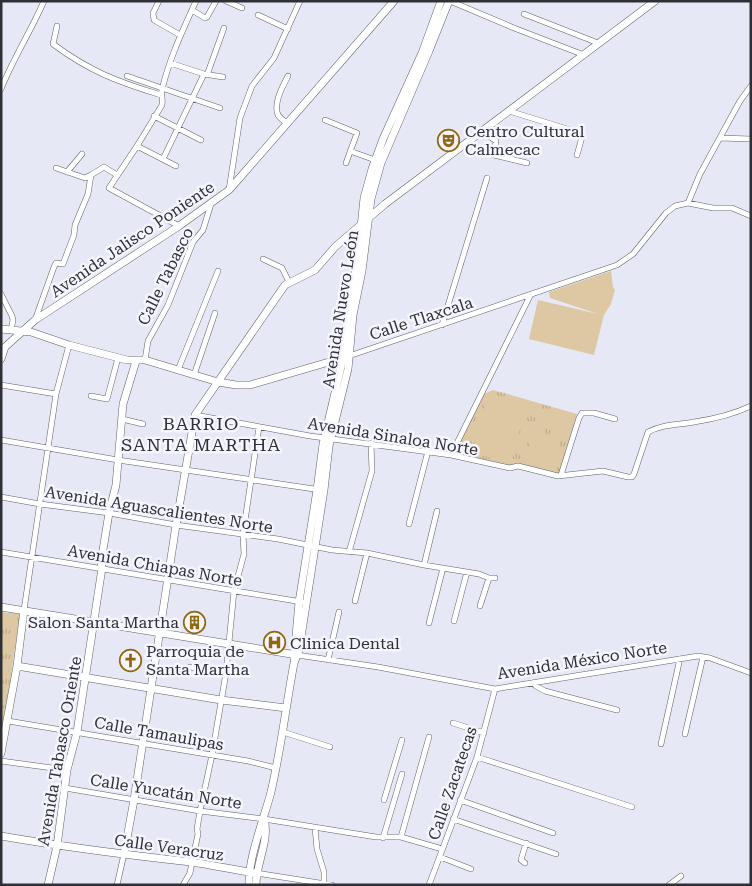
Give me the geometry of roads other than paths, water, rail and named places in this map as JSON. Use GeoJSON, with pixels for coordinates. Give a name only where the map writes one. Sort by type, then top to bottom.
{"type":"FeatureCollection","features":[{"type":"Feature","properties":{"kind":"street"},"geometry":{"type":"LineString","coordinates":[[1,89],[4,73],[30,30],[44,1]]}},
{"type":"Feature","properties":{"kind":"street"},"geometry":{"type":"LineString","coordinates":[[159,1],[153,13],[154,20],[180,35]]}},
{"type":"Feature","properties":{"kind":"street"},"geometry":{"type":"LineString","coordinates":[[179,226],[110,190],[109,186],[137,146],[162,105],[162,88],[170,63],[180,35],[196,1]]}},
{"type":"Feature","properties":{"kind":"street"},"geometry":{"type":"LineString","coordinates":[[226,1],[242,8]]}},
{"type":"Feature","properties":{"kind":"street"},"geometry":{"type":"LineString","coordinates":[[228,190],[240,118],[252,86],[274,58],[300,1]]}},
{"type":"Feature","properties":{"kind":"street","name":"Avenida Jalisco Poniente"},"geometry":{"type":"LineString","coordinates":[[1,359],[5,347],[36,320],[179,226],[228,190],[394,1]]}},
{"type":"Feature","properties":{"kind":"street","name":"Avenida Nuevo León"},"geometry":{"type":"LineString","coordinates":[[346,357],[346,324],[357,263],[364,198],[375,160],[422,53],[441,1]]}},
{"type":"Feature","properties":{"kind":"street"},"geometry":{"type":"LineString","coordinates":[[450,1],[584,55]]}},
{"type":"Feature","properties":{"kind":"street","name":"Avenida Nuevo León"},"geometry":{"type":"LineString","coordinates":[[249,885],[283,732],[327,438],[346,357],[362,271],[371,199],[381,164],[450,1]]}},
{"type":"Feature","properties":{"kind":"street"},"geometry":{"type":"LineString","coordinates":[[117,885],[134,800],[176,525],[195,415],[283,287],[289,282],[315,270],[360,224],[584,55],[598,42],[655,1]]}},
{"type":"Feature","properties":{"kind":"street"},"geometry":{"type":"LineString","coordinates":[[192,10],[205,18],[215,4]]}},
{"type":"Feature","properties":{"kind":"street"},"geometry":{"type":"LineString","coordinates":[[524,14],[598,42]]}},
{"type":"Feature","properties":{"kind":"street"},"geometry":{"type":"LineString","coordinates":[[258,15],[288,29]]}},
{"type":"Feature","properties":{"kind":"street"},"geometry":{"type":"LineString","coordinates":[[57,26],[53,44],[74,60],[114,80],[161,95]]}},
{"type":"Feature","properties":{"kind":"street"},"geometry":{"type":"LineString","coordinates":[[163,159],[205,74],[224,28]]}},
{"type":"Feature","properties":{"kind":"street"},"geometry":{"type":"LineString","coordinates":[[170,63],[205,74],[223,77]]}},
{"type":"Feature","properties":{"kind":"street"},"geometry":{"type":"LineString","coordinates":[[127,76],[220,108]]}},
{"type":"Feature","properties":{"kind":"street"},"geometry":{"type":"LineString","coordinates":[[287,123],[278,116],[277,102],[288,76]]}},
{"type":"Feature","properties":{"kind":"street"},"geometry":{"type":"LineString","coordinates":[[751,86],[740,101],[700,174],[688,204],[713,208],[732,208],[751,216]]}},
{"type":"Feature","properties":{"kind":"street"},"geometry":{"type":"LineString","coordinates":[[508,111],[580,133],[582,137],[577,155]]}},
{"type":"Feature","properties":{"kind":"street"},"geometry":{"type":"LineString","coordinates":[[154,116],[201,140]]}},
{"type":"Feature","properties":{"kind":"street"},"geometry":{"type":"LineString","coordinates":[[325,120],[357,134],[346,163]]}},
{"type":"Feature","properties":{"kind":"street"},"geometry":{"type":"LineString","coordinates":[[482,131],[496,142],[494,154],[527,163]]}},
{"type":"Feature","properties":{"kind":"street"},"geometry":{"type":"LineString","coordinates":[[720,138],[751,139]]}},
{"type":"Feature","properties":{"kind":"street"},"geometry":{"type":"LineString","coordinates":[[137,146],[176,166]]}},
{"type":"Feature","properties":{"kind":"street"},"geometry":{"type":"LineString","coordinates":[[350,151],[375,160]]}},
{"type":"Feature","properties":{"kind":"street"},"geometry":{"type":"LineString","coordinates":[[67,172],[82,154]]}},
{"type":"Feature","properties":{"kind":"street"},"geometry":{"type":"LineString","coordinates":[[56,168],[85,178],[104,167],[117,175]]}},
{"type":"Feature","properties":{"kind":"street"},"geometry":{"type":"LineString","coordinates":[[36,320],[54,267],[56,264],[63,264],[74,235],[75,225],[88,194],[91,175]]}},
{"type":"Feature","properties":{"kind":"street"},"geometry":{"type":"LineString","coordinates":[[442,326],[487,178]]}},
{"type":"Feature","properties":{"kind":"street","name":"Calle Tabasco"},"geometry":{"type":"LineString","coordinates":[[145,360],[148,341],[168,306],[193,242],[203,230],[211,204]]}},
{"type":"Feature","properties":{"kind":"street","name":"Calle Tlaxcala"},"geometry":{"type":"LineString","coordinates":[[1,329],[31,332],[69,346],[118,358],[136,361],[145,360],[218,382],[236,386],[250,385],[442,326],[617,265],[633,254],[671,208],[688,204]]}},
{"type":"Feature","properties":{"kind":"street"},"geometry":{"type":"LineString","coordinates":[[263,259],[282,268],[289,282]]}},
{"type":"Feature","properties":{"kind":"street"},"geometry":{"type":"LineString","coordinates":[[178,370],[218,272]]}},
{"type":"Feature","properties":{"kind":"street"},"geometry":{"type":"LineString","coordinates":[[1,294],[12,316],[11,330]]}},
{"type":"Feature","properties":{"kind":"street"},"geometry":{"type":"LineString","coordinates":[[451,455],[530,296]]}},
{"type":"Feature","properties":{"kind":"street"},"geometry":{"type":"LineString","coordinates":[[194,375],[215,313]]}},
{"type":"Feature","properties":{"kind":"street"},"geometry":{"type":"LineString","coordinates":[[1,753],[17,666],[56,394],[69,346]]}},
{"type":"Feature","properties":{"kind":"street"},"geometry":{"type":"LineString","coordinates":[[91,396],[107,399],[118,358]]}},
{"type":"Feature","properties":{"kind":"street","name":"Avenida Tabasco Oriente"},"geometry":{"type":"LineString","coordinates":[[48,885],[57,846],[68,770],[77,732],[86,678],[102,568],[101,562],[109,513],[116,486],[126,392],[136,361]]}},
{"type":"Feature","properties":{"kind":"street"},"geometry":{"type":"LineString","coordinates":[[1,386],[56,394]]}},
{"type":"Feature","properties":{"kind":"street"},"geometry":{"type":"LineString","coordinates":[[615,419],[594,413],[582,413],[559,476],[603,470],[632,477],[648,432],[670,424],[696,422],[729,416],[751,406]]}},
{"type":"Feature","properties":{"kind":"street","name":"Avenida Sinaloa Norte"},"geometry":{"type":"LineString","coordinates":[[195,415],[327,438],[428,451],[507,468],[518,466],[559,476]]}},
{"type":"Feature","properties":{"kind":"street"},"geometry":{"type":"LineString","coordinates":[[122,419],[143,424]]}},
{"type":"Feature","properties":{"kind":"street"},"geometry":{"type":"LineString","coordinates":[[183,885],[190,872],[198,834],[200,811],[226,673],[234,591],[244,554],[243,534],[259,427]]}},
{"type":"Feature","properties":{"kind":"street"},"geometry":{"type":"LineString","coordinates":[[1,440],[251,481],[320,490]]}},
{"type":"Feature","properties":{"kind":"street"},"geometry":{"type":"LineString","coordinates":[[349,552],[372,470],[370,443]]}},
{"type":"Feature","properties":{"kind":"street"},"geometry":{"type":"LineString","coordinates":[[409,524],[428,451]]}},
{"type":"Feature","properties":{"kind":"street","name":"Avenida Aguascalientes Norte"},"geometry":{"type":"LineString","coordinates":[[1,497],[349,552],[367,553],[495,578]]}},
{"type":"Feature","properties":{"kind":"street"},"geometry":{"type":"LineString","coordinates":[[424,565],[437,511]]}},
{"type":"Feature","properties":{"kind":"street","name":"Avenida Chiapas Norte"},"geometry":{"type":"LineString","coordinates":[[1,552],[168,578],[302,602]]}},
{"type":"Feature","properties":{"kind":"street"},"geometry":{"type":"LineString","coordinates":[[355,601],[367,553]]}},
{"type":"Feature","properties":{"kind":"street"},"geometry":{"type":"LineString","coordinates":[[429,623],[444,568]]}},
{"type":"Feature","properties":{"kind":"street"},"geometry":{"type":"LineString","coordinates":[[454,621],[467,572]]}},
{"type":"Feature","properties":{"kind":"street"},"geometry":{"type":"LineString","coordinates":[[480,606],[489,578]]}},
{"type":"Feature","properties":{"kind":"street","name":"Avenida México Norte"},"geometry":{"type":"LineString","coordinates":[[1,607],[160,632],[295,658],[328,660],[378,667],[494,689],[679,659],[703,657],[751,673]]}},
{"type":"Feature","properties":{"kind":"street"},"geometry":{"type":"LineString","coordinates":[[328,660],[339,612]]}},
{"type":"Feature","properties":{"kind":"street"},"geometry":{"type":"LineString","coordinates":[[685,734],[703,657]]}},
{"type":"Feature","properties":{"kind":"street"},"geometry":{"type":"LineString","coordinates":[[661,744],[679,659]]}},
{"type":"Feature","properties":{"kind":"street"},"geometry":{"type":"LineString","coordinates":[[17,666],[221,700],[286,708]]}},
{"type":"Feature","properties":{"kind":"street"},"geometry":{"type":"LineString","coordinates":[[190,667],[226,673]]}},
{"type":"Feature","properties":{"kind":"street"},"geometry":{"type":"LineString","coordinates":[[534,683],[545,691],[617,710]]}},
{"type":"Feature","properties":{"kind":"street","name":"Calle Zacatecas"},"geometry":{"type":"LineString","coordinates":[[430,885],[477,757],[494,689]]}},
{"type":"Feature","properties":{"kind":"street","name":"Calle Tamaulipas"},"geometry":{"type":"LineString","coordinates":[[8,721],[248,761],[276,768]]}},
{"type":"Feature","properties":{"kind":"street"},"geometry":{"type":"LineString","coordinates":[[453,723],[484,733]]}},
{"type":"Feature","properties":{"kind":"street"},"geometry":{"type":"LineString","coordinates":[[283,732],[330,747]]}},
{"type":"Feature","properties":{"kind":"street"},"geometry":{"type":"LineString","coordinates":[[401,837],[429,737]]}},
{"type":"Feature","properties":{"kind":"street"},"geometry":{"type":"LineString","coordinates":[[384,800],[402,740]]}},
{"type":"Feature","properties":{"kind":"street"},"geometry":{"type":"LineString","coordinates":[[477,757],[632,807]]}},
{"type":"Feature","properties":{"kind":"street"},"geometry":{"type":"LineString","coordinates":[[1,761],[68,770]]}},
{"type":"Feature","properties":{"kind":"street"},"geometry":{"type":"LineString","coordinates":[[383,838],[402,774]]}},
{"type":"Feature","properties":{"kind":"street"},"geometry":{"type":"LineString","coordinates":[[389,783],[398,785]]}},
{"type":"Feature","properties":{"kind":"street","name":"Calle Yucatán Norte"},"geometry":{"type":"LineString","coordinates":[[65,788],[200,811],[264,818],[383,838],[401,837],[442,848]]}},
{"type":"Feature","properties":{"kind":"street"},"geometry":{"type":"LineString","coordinates":[[460,800],[553,832]]}},
{"type":"Feature","properties":{"kind":"street"},"geometry":{"type":"LineString","coordinates":[[453,819],[556,854]]}},
{"type":"Feature","properties":{"kind":"street"},"geometry":{"type":"LineString","coordinates":[[315,828],[317,848],[324,872],[324,883]]}},
{"type":"Feature","properties":{"kind":"street","name":"Calle Veracruz"},"geometry":{"type":"LineString","coordinates":[[1,836],[57,846],[192,862],[332,885]]}},
{"type":"Feature","properties":{"kind":"street"},"geometry":{"type":"LineString","coordinates":[[525,863],[521,860],[526,843]]}},
{"type":"Feature","properties":{"kind":"street"},"geometry":{"type":"LineString","coordinates":[[440,857],[471,869]]}},
{"type":"Feature","properties":{"kind":"street","name":"Avenida Nuevo León"},"geometry":{"type":"LineString","coordinates":[[252,873],[256,885]]}},
{"type":"Feature","properties":{"kind":"street"},"geometry":{"type":"LineString","coordinates":[[669,885],[681,876]]}},
{"type":"Feature","properties":{"kind":"place","name":"Centro Cultural Calmecac"},"geometry":{"type":"Point","coordinates":[449,140]}},
{"type":"Feature","properties":{"kind":"place","name":"Salon Santa Martha"},"geometry":{"type":"Point","coordinates":[195,622]}},
{"type":"Feature","properties":{"kind":"place","name":"Clinica Dental"},"geometry":{"type":"Point","coordinates":[274,643]}},
{"type":"Feature","properties":{"kind":"place","name":"Parroquia de Santa Martha"},"geometry":{"type":"Point","coordinates":[130,660]}},
{"type":"Feature","properties":{"kind":"district","name":"BARRIO SANTA MARTHA"},"geometry":{"type":"Point","coordinates":[201,434]}}]}
